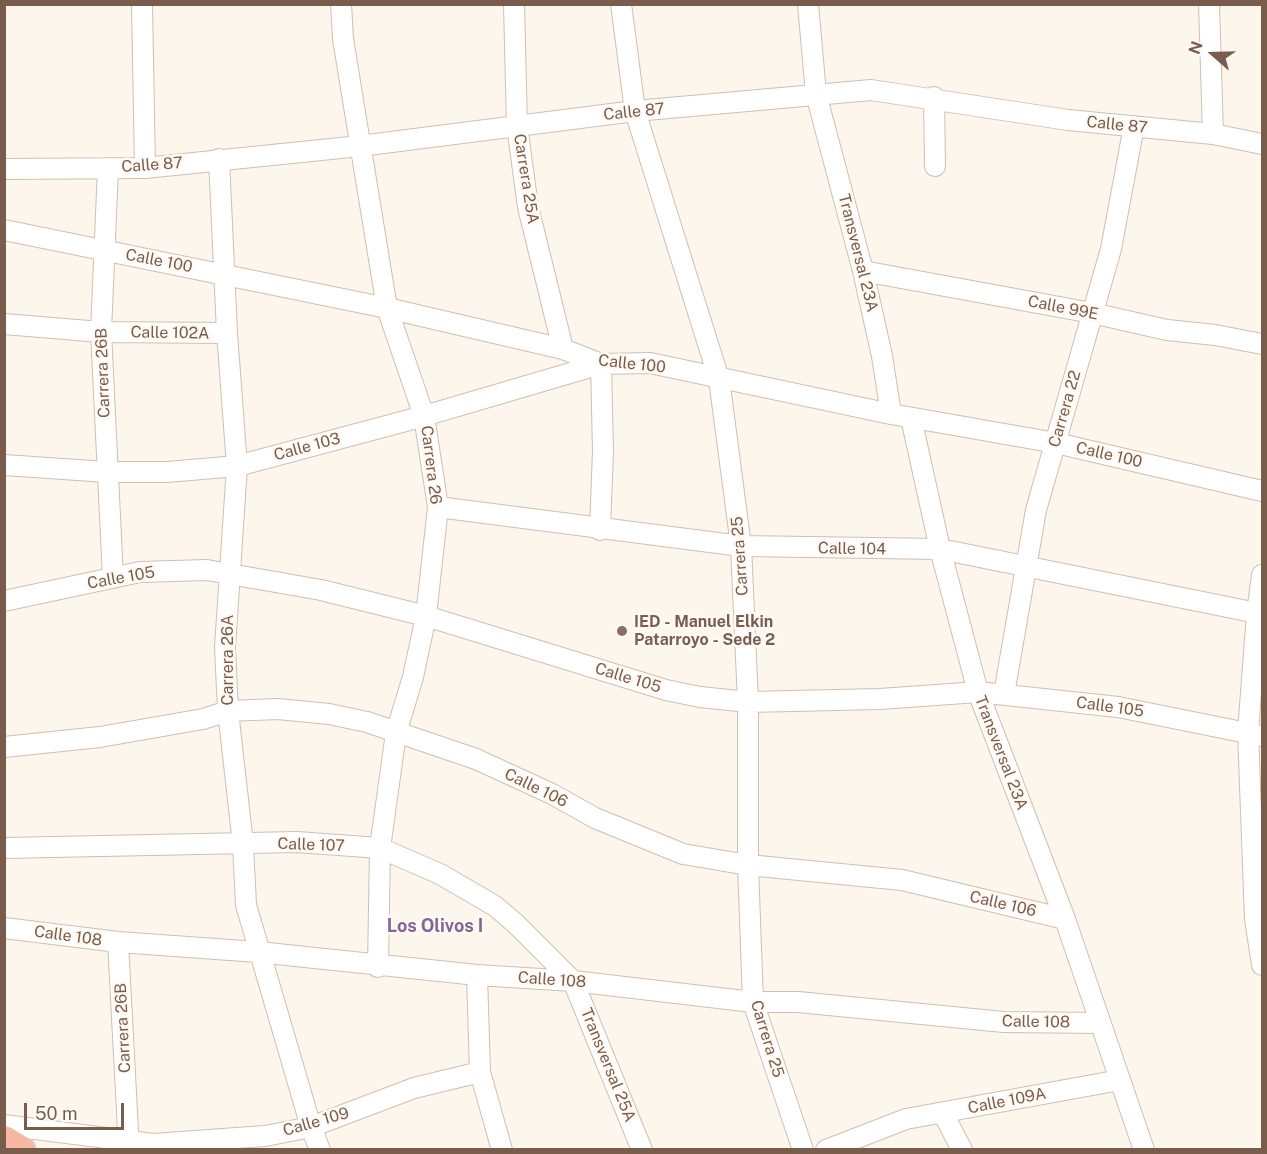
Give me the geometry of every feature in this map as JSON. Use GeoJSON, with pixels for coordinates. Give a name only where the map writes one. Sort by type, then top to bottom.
{"type":"FeatureCollection","features":[{"type":"Feature","properties":{"kind":"highway"},"geometry":{"type":"LineString","coordinates":[[4,1140],[21,1149]]}},
{"type":"Feature","properties":{"kind":"street"},"geometry":{"type":"LineString","coordinates":[[142,4],[145,168]]}},
{"type":"Feature","properties":{"kind":"street","name":"Carrera 26"},"geometry":{"type":"LineString","coordinates":[[341,4],[343,39],[387,308],[424,416],[438,507],[426,616],[413,677],[396,733],[380,848],[378,966]]}},
{"type":"Feature","properties":{"kind":"street","name":"Carrera 25A"},"geometry":{"type":"LineString","coordinates":[[514,4],[517,126],[528,207],[563,349]]}},
{"type":"Feature","properties":{"kind":"street","name":"Carrera 25"},"geometry":{"type":"LineString","coordinates":[[621,4],[635,111],[719,379],[741,546],[748,702],[748,865],[753,1002],[803,1149]]}},
{"type":"Feature","properties":{"kind":"street","name":"Transversal 23A"},"geometry":{"type":"LineString","coordinates":[[808,4],[816,94],[864,271],[882,356],[891,414]]}},
{"type":"Feature","properties":{"kind":"street"},"geometry":{"type":"LineString","coordinates":[[1209,4],[1213,134]]}},
{"type":"Feature","properties":{"kind":"street","name":"Calle 87"},"geometry":{"type":"LineString","coordinates":[[4,169],[145,168],[360,146],[635,111],[871,90],[934,97],[1068,120],[1213,134],[1263,144]]}},
{"type":"Feature","properties":{"kind":"street"},"geometry":{"type":"LineString","coordinates":[[934,97],[935,166]]}},
{"type":"Feature","properties":{"kind":"street","name":"Carrera 22"},"geometry":{"type":"LineString","coordinates":[[1004,694],[1036,510],[1111,249],[1134,126]]}},
{"type":"Feature","properties":{"kind":"street","name":"Carrera 26A"},"geometry":{"type":"LineString","coordinates":[[219,159],[227,333],[237,466],[225,647],[228,711],[243,844],[246,905],[258,952],[320,1149]]}},
{"type":"Feature","properties":{"kind":"street","name":"Carrera 26B"},"geometry":{"type":"LineString","coordinates":[[108,168],[101,332],[113,579]]}},
{"type":"Feature","properties":{"kind":"street","name":"Calle 100"},"geometry":{"type":"LineString","coordinates":[[4,230],[387,308],[563,349],[601,364],[650,363],[911,418],[1056,443],[1263,491]]}},
{"type":"Feature","properties":{"kind":"street","name":"Calle 99E"},"geometry":{"type":"LineString","coordinates":[[864,271],[1092,313],[1167,330],[1215,335],[1263,344]]}},
{"type":"Feature","properties":{"kind":"street","name":"Calle 102A"},"geometry":{"type":"LineString","coordinates":[[4,324],[101,332],[227,333]]}},
{"type":"Feature","properties":{"kind":"street"},"geometry":{"type":"LineString","coordinates":[[600,530],[603,451],[601,364]]}},
{"type":"Feature","properties":{"kind":"street","name":"Calle 103"},"geometry":{"type":"LineString","coordinates":[[4,465],[107,472],[167,472],[237,466],[424,416],[601,364]]}},
{"type":"Feature","properties":{"kind":"street","name":"Transversal 23A"},"geometry":{"type":"LineString","coordinates":[[911,418],[940,549],[978,692],[1065,919],[1120,1080]]}},
{"type":"Feature","properties":{"kind":"street","name":"Calle 104"},"geometry":{"type":"LineString","coordinates":[[438,507],[600,530],[741,546],[940,549],[1260,613]]}},
{"type":"Feature","properties":{"kind":"street","name":"Calle 105"},"geometry":{"type":"LineString","coordinates":[[4,601],[140,572],[207,570],[321,590],[426,616],[666,690],[748,702],[880,699],[978,692],[1118,707],[1255,734]]}},
{"type":"Feature","properties":{"kind":"street"},"geometry":{"type":"LineString","coordinates":[[1263,575],[1255,734],[1255,919],[1263,965]]}},
{"type":"Feature","properties":{"kind":"street","name":"Calle 106"},"geometry":{"type":"LineString","coordinates":[[4,747],[100,737],[203,719],[228,711],[278,709],[329,714],[367,722],[476,759],[638,838],[683,854],[748,865],[902,880],[1065,919]]}},
{"type":"Feature","properties":{"kind":"street","name":"Calle 107"},"geometry":{"type":"LineString","coordinates":[[4,848],[297,842],[380,848],[440,874],[495,906],[573,981]]}},
{"type":"Feature","properties":{"kind":"street","name":"Calle 108"},"geometry":{"type":"LineString","coordinates":[[4,928],[118,942],[258,952],[477,975],[573,981],[753,1002],[798,1002],[1004,1022],[1100,1023]]}},
{"type":"Feature","properties":{"kind":"street","name":"Carrera 26B"},"geometry":{"type":"LineString","coordinates":[[118,942],[130,1145]]}},
{"type":"Feature","properties":{"kind":"street"},"geometry":{"type":"LineString","coordinates":[[477,975],[480,1072],[502,1149]]}},
{"type":"Feature","properties":{"kind":"street","name":"Transversal 25A"},"geometry":{"type":"LineString","coordinates":[[573,981],[642,1149]]}},
{"type":"Feature","properties":{"kind":"street","name":"Calle 109"},"geometry":{"type":"LineString","coordinates":[[4,1125],[130,1145],[181,1144],[265,1136],[311,1126],[414,1088],[480,1072]]}},
{"type":"Feature","properties":{"kind":"street"},"geometry":{"type":"LineString","coordinates":[[1120,1080],[1144,1149]]}},
{"type":"Feature","properties":{"kind":"street","name":"Calle 109A"},"geometry":{"type":"LineString","coordinates":[[826,1149],[906,1119],[1120,1080]]}},
{"type":"Feature","properties":{"kind":"street"},"geometry":{"type":"LineString","coordinates":[[943,1113],[962,1149]]}},
{"type":"Feature","properties":{"kind":"place","name":"IED - Manuel Elkin Patarroyo - Sede 2"},"geometry":{"type":"Point","coordinates":[622,631]}},
{"type":"Feature","properties":{"kind":"district","name":"Los Olivos I"},"geometry":{"type":"Point","coordinates":[435,926]}}]}
